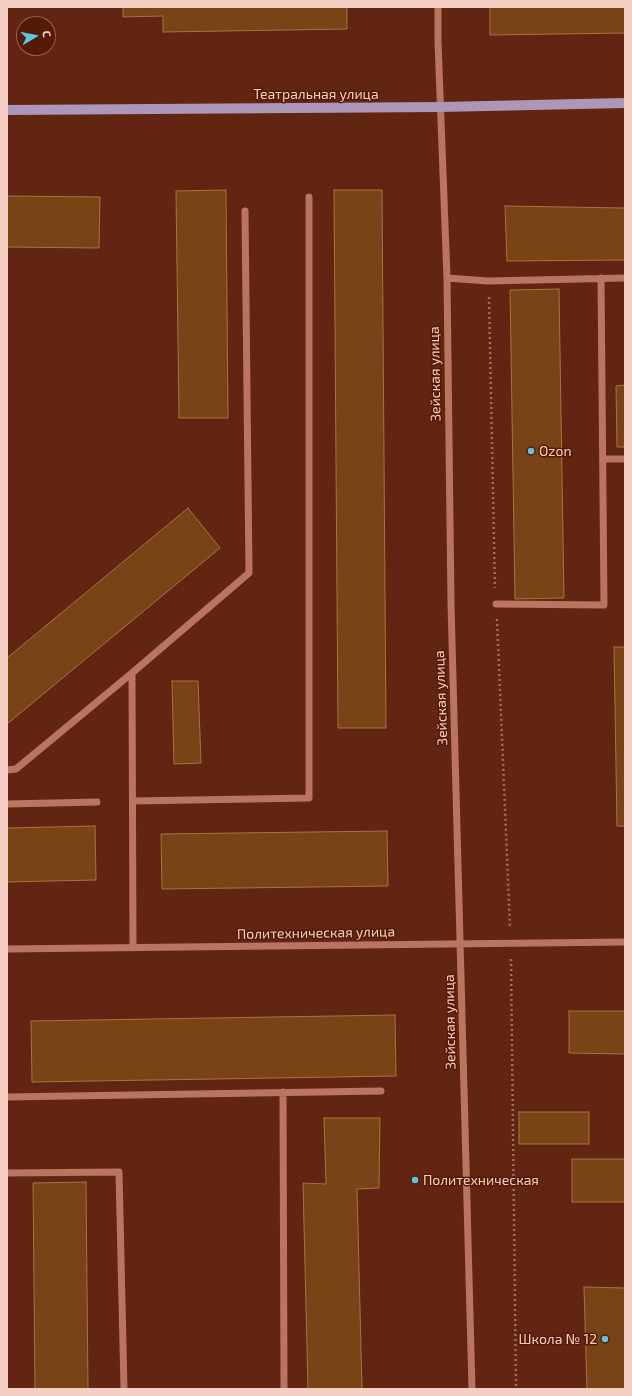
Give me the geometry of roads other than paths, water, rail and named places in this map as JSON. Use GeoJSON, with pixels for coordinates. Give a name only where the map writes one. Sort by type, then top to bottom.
{"type":"FeatureCollection","features":[{"type":"Feature","properties":{"kind":"main road","name":"Театральная улица"},"geometry":{"type":"LineString","coordinates":[[7,110],[440,107],[625,103]]}},
{"type":"Feature","properties":{"kind":"street","name":"Зейская улица"},"geometry":{"type":"LineString","coordinates":[[438,7],[440,107],[447,278],[451,604],[472,1389]]}},
{"type":"Feature","properties":{"kind":"street"},"geometry":{"type":"LineString","coordinates":[[133,801],[309,798],[308,196]]}},
{"type":"Feature","properties":{"kind":"street"},"geometry":{"type":"LineString","coordinates":[[7,770],[16,770],[250,573],[245,211]]}},
{"type":"Feature","properties":{"kind":"street"},"geometry":{"type":"LineString","coordinates":[[447,278],[488,281],[625,278]]}},
{"type":"Feature","properties":{"kind":"street"},"geometry":{"type":"LineString","coordinates":[[496,604],[604,605],[602,278]]}},
{"type":"Feature","properties":{"kind":"street"},"geometry":{"type":"LineString","coordinates":[[603,459],[625,459]]}},
{"type":"Feature","properties":{"kind":"street"},"geometry":{"type":"LineString","coordinates":[[132,673],[133,948]]}},
{"type":"Feature","properties":{"kind":"street"},"geometry":{"type":"LineString","coordinates":[[7,804],[97,802]]}},
{"type":"Feature","properties":{"kind":"street","name":"Политехническая улица"},"geometry":{"type":"LineString","coordinates":[[7,949],[625,942]]}},
{"type":"Feature","properties":{"kind":"street"},"geometry":{"type":"LineString","coordinates":[[7,1096],[381,1091]]}},
{"type":"Feature","properties":{"kind":"street"},"geometry":{"type":"LineString","coordinates":[[284,1092],[284,1389]]}},
{"type":"Feature","properties":{"kind":"street"},"geometry":{"type":"LineString","coordinates":[[7,1173],[119,1172],[124,1389]]}},
{"type":"Feature","properties":{"kind":"place","name":"Ozon"},"geometry":{"type":"Point","coordinates":[531,451]}},
{"type":"Feature","properties":{"kind":"place","name":"Политехническая"},"geometry":{"type":"Point","coordinates":[415,1180]}},
{"type":"Feature","properties":{"kind":"place","name":"Школа № 12"},"geometry":{"type":"Point","coordinates":[605,1339]}}]}
